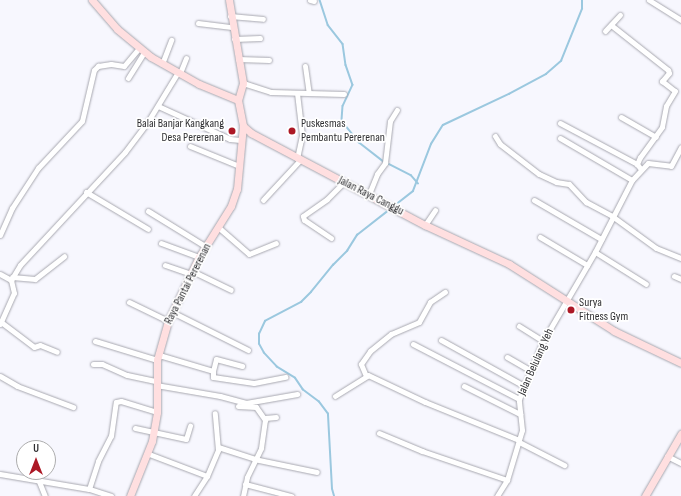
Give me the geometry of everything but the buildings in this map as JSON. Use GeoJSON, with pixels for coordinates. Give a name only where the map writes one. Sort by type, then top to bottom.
{"type":"FeatureCollection","features":[{"type":"Feature","properties":{"kind":"main road"},"geometry":{"type":"LineString","coordinates":[[92,0],[117,30],[162,64],[238,100]]}},
{"type":"Feature","properties":{"kind":"main road"},"geometry":{"type":"LineString","coordinates":[[229,0],[230,16],[243,83],[238,100],[243,126]]}},
{"type":"Feature","properties":{"kind":"main road","name":"Jalan Raya Canggu"},"geometry":{"type":"LineString","coordinates":[[243,126],[251,133],[298,159],[369,194],[425,225],[508,264],[567,299],[614,331],[681,363]]}},
{"type":"Feature","properties":{"kind":"main road","name":"Raya Pantai Pererenan"},"geometry":{"type":"LineString","coordinates":[[130,496],[149,454],[154,431],[157,412],[156,383],[158,357],[168,321],[199,257],[234,198],[243,126]]}},
{"type":"Feature","properties":{"kind":"main road"},"geometry":{"type":"LineString","coordinates":[[240,142],[251,133]]}},
{"type":"Feature","properties":{"kind":"main road"},"geometry":{"type":"LineString","coordinates":[[647,495],[667,456],[681,434]]}},
{"type":"Feature","properties":{"kind":"street"},"geometry":{"type":"LineString","coordinates":[[649,0],[681,20]]}},
{"type":"Feature","properties":{"kind":"street"},"geometry":{"type":"LineString","coordinates":[[230,16],[263,19]]}},
{"type":"Feature","properties":{"kind":"street"},"geometry":{"type":"LineString","coordinates":[[605,31],[620,16]]}},
{"type":"Feature","properties":{"kind":"street"},"geometry":{"type":"LineString","coordinates":[[198,23],[232,27]]}},
{"type":"Feature","properties":{"kind":"street","name":"Jalan Belulang Yeh"},"geometry":{"type":"LineString","coordinates":[[496,496],[506,480],[519,441],[522,425],[519,399],[544,341],[595,252],[612,216],[662,127],[666,106],[675,95],[675,90],[662,81],[669,73],[611,25]]}},
{"type":"Feature","properties":{"kind":"street"},"geometry":{"type":"LineString","coordinates":[[234,39],[260,38]]}},
{"type":"Feature","properties":{"kind":"street"},"geometry":{"type":"LineString","coordinates":[[162,64],[171,40]]}},
{"type":"Feature","properties":{"kind":"street"},"geometry":{"type":"LineString","coordinates":[[128,78],[142,50]]}},
{"type":"Feature","properties":{"kind":"street"},"geometry":{"type":"LineString","coordinates":[[0,235],[12,208],[38,168],[82,121],[94,70],[103,65],[124,66],[142,50]]}},
{"type":"Feature","properties":{"kind":"street"},"geometry":{"type":"LineString","coordinates":[[57,352],[40,345],[34,347],[1,320],[14,293],[12,279],[34,248],[125,152],[158,106],[179,73],[186,58]]}},
{"type":"Feature","properties":{"kind":"street"},"geometry":{"type":"LineString","coordinates":[[238,59],[269,60]]}},
{"type":"Feature","properties":{"kind":"street"},"geometry":{"type":"LineString","coordinates":[[305,66],[309,93]]}},
{"type":"Feature","properties":{"kind":"street"},"geometry":{"type":"LineString","coordinates":[[243,83],[271,92],[344,94]]}},
{"type":"Feature","properties":{"kind":"street"},"geometry":{"type":"LineString","coordinates":[[263,200],[298,159],[302,135],[296,93]]}},
{"type":"Feature","properties":{"kind":"street"},"geometry":{"type":"LineString","coordinates":[[158,106],[240,142]]}},
{"type":"Feature","properties":{"kind":"street"},"geometry":{"type":"LineString","coordinates":[[369,194],[377,174],[385,164],[390,121],[396,110]]}},
{"type":"Feature","properties":{"kind":"street"},"geometry":{"type":"LineString","coordinates":[[621,117],[656,137]]}},
{"type":"Feature","properties":{"kind":"street"},"geometry":{"type":"LineString","coordinates":[[560,123],[639,166],[652,161],[671,166],[681,147]]}},
{"type":"Feature","properties":{"kind":"street"},"geometry":{"type":"LineString","coordinates":[[495,136],[500,144],[539,174],[556,182],[569,184],[586,202],[612,216],[656,248],[681,258]]}},
{"type":"Feature","properties":{"kind":"street"},"geometry":{"type":"LineString","coordinates":[[560,138],[632,180]]}},
{"type":"Feature","properties":{"kind":"street"},"geometry":{"type":"LineString","coordinates":[[190,146],[239,166]]}},
{"type":"Feature","properties":{"kind":"street"},"geometry":{"type":"LineString","coordinates":[[331,238],[304,220],[303,216],[334,193],[344,182]]}},
{"type":"Feature","properties":{"kind":"street"},"geometry":{"type":"LineString","coordinates":[[86,192],[148,229]]}},
{"type":"Feature","properties":{"kind":"street"},"geometry":{"type":"LineString","coordinates":[[534,200],[601,239]]}},
{"type":"Feature","properties":{"kind":"street"},"geometry":{"type":"LineString","coordinates":[[425,225],[435,210]]}},
{"type":"Feature","properties":{"kind":"street"},"geometry":{"type":"LineString","coordinates":[[148,211],[205,246]]}},
{"type":"Feature","properties":{"kind":"street"},"geometry":{"type":"LineString","coordinates":[[218,227],[249,254],[276,244]]}},
{"type":"Feature","properties":{"kind":"street"},"geometry":{"type":"LineString","coordinates":[[540,237],[587,265]]}},
{"type":"Feature","properties":{"kind":"street"},"geometry":{"type":"LineString","coordinates":[[161,243],[199,257]]}},
{"type":"Feature","properties":{"kind":"street"},"geometry":{"type":"LineString","coordinates":[[595,252],[646,284]]}},
{"type":"Feature","properties":{"kind":"street"},"geometry":{"type":"LineString","coordinates":[[0,274],[12,279],[35,279],[64,256]]}},
{"type":"Feature","properties":{"kind":"street"},"geometry":{"type":"LineString","coordinates":[[165,265],[191,273],[231,290]]}},
{"type":"Feature","properties":{"kind":"street"},"geometry":{"type":"LineString","coordinates":[[674,276],[681,279]]}},
{"type":"Feature","properties":{"kind":"street"},"geometry":{"type":"LineString","coordinates":[[445,292],[430,302],[419,322],[391,334],[370,351],[361,364],[366,376],[519,441],[564,465]]}},
{"type":"Feature","properties":{"kind":"street"},"geometry":{"type":"LineString","coordinates":[[129,302],[168,321]]}},
{"type":"Feature","properties":{"kind":"street"},"geometry":{"type":"LineString","coordinates":[[172,312],[248,350]]}},
{"type":"Feature","properties":{"kind":"street"},"geometry":{"type":"LineString","coordinates":[[519,326],[544,341]]}},
{"type":"Feature","properties":{"kind":"street"},"geometry":{"type":"LineString","coordinates":[[441,340],[524,386]]}},
{"type":"Feature","properties":{"kind":"street"},"geometry":{"type":"LineString","coordinates":[[95,341],[212,371]]}},
{"type":"Feature","properties":{"kind":"street"},"geometry":{"type":"LineString","coordinates":[[413,344],[519,399]]}},
{"type":"Feature","properties":{"kind":"street"},"geometry":{"type":"LineString","coordinates":[[506,358],[531,371]]}},
{"type":"Feature","properties":{"kind":"street"},"geometry":{"type":"LineString","coordinates":[[242,366],[216,359],[212,371],[213,377],[254,383],[285,377]]}},
{"type":"Feature","properties":{"kind":"street"},"geometry":{"type":"LineString","coordinates":[[93,364],[102,364],[127,375],[156,383],[246,403],[297,394]]}},
{"type":"Feature","properties":{"kind":"street"},"geometry":{"type":"LineString","coordinates":[[0,376],[17,386],[72,406]]}},
{"type":"Feature","properties":{"kind":"street"},"geometry":{"type":"LineString","coordinates":[[335,396],[366,376]]}},
{"type":"Feature","properties":{"kind":"street"},"geometry":{"type":"LineString","coordinates":[[464,386],[520,414]]}},
{"type":"Feature","properties":{"kind":"street"},"geometry":{"type":"LineString","coordinates":[[89,489],[98,461],[111,436],[116,402],[121,401],[157,412]]}},
{"type":"Feature","properties":{"kind":"street"},"geometry":{"type":"LineString","coordinates":[[238,406],[256,407],[265,420],[261,448],[254,459],[245,484],[244,496]]}},
{"type":"Feature","properties":{"kind":"street"},"geometry":{"type":"LineString","coordinates":[[194,496],[207,476],[218,447],[215,413]]}},
{"type":"Feature","properties":{"kind":"street"},"geometry":{"type":"LineString","coordinates":[[265,420],[266,417],[276,417]]}},
{"type":"Feature","properties":{"kind":"street"},"geometry":{"type":"LineString","coordinates":[[135,428],[186,439],[190,426]]}},
{"type":"Feature","properties":{"kind":"street"},"geometry":{"type":"LineString","coordinates":[[379,433],[422,451],[506,480]]}},
{"type":"Feature","properties":{"kind":"street"},"geometry":{"type":"LineString","coordinates":[[218,447],[254,459],[317,472]]}},
{"type":"Feature","properties":{"kind":"street"},"geometry":{"type":"LineString","coordinates":[[149,454],[207,476]]}},
{"type":"Feature","properties":{"kind":"street"},"geometry":{"type":"LineString","coordinates":[[667,456],[681,463]]}},
{"type":"Feature","properties":{"kind":"street"},"geometry":{"type":"LineString","coordinates":[[0,474],[16,476]]}},
{"type":"Feature","properties":{"kind":"street"},"geometry":{"type":"LineString","coordinates":[[38,480],[45,496]]}},
{"type":"Feature","properties":{"kind":"street"},"geometry":{"type":"LineString","coordinates":[[44,480],[89,489],[111,496]]}},
{"type":"Feature","properties":{"kind":"street"},"geometry":{"type":"LineString","coordinates":[[245,484],[291,496]]}},
{"type":"Feature","properties":{"kind":"waterway"},"geometry":{"type":"LineString","coordinates":[[320,0],[328,25],[343,44],[346,65],[353,85],[343,106],[342,121],[360,143],[383,161]]}},
{"type":"Feature","properties":{"kind":"waterway"},"geometry":{"type":"LineString","coordinates":[[394,206],[413,191],[431,144],[443,125],[509,94],[546,74],[561,61],[582,9],[582,0]]}},
{"type":"Feature","properties":{"kind":"waterway"},"geometry":{"type":"LineString","coordinates":[[387,163],[411,175],[418,183]]}},
{"type":"Feature","properties":{"kind":"waterway"},"geometry":{"type":"LineString","coordinates":[[334,496],[332,489],[328,414],[319,402],[303,390],[295,378],[277,367],[264,353],[259,344],[259,334],[265,321],[301,302],[347,251],[357,235],[389,210]]}},
{"type":"Feature","properties":{"kind":"place","name":"Balai Banjar Kangkang Desa Pererenan"},"geometry":{"type":"Point","coordinates":[232,131]}},
{"type":"Feature","properties":{"kind":"place","name":"Puskesmas Pembantu Pererenan"},"geometry":{"type":"Point","coordinates":[292,131]}},
{"type":"Feature","properties":{"kind":"place","name":"Surya Fitness Gym"},"geometry":{"type":"Point","coordinates":[571,310]}}]}
